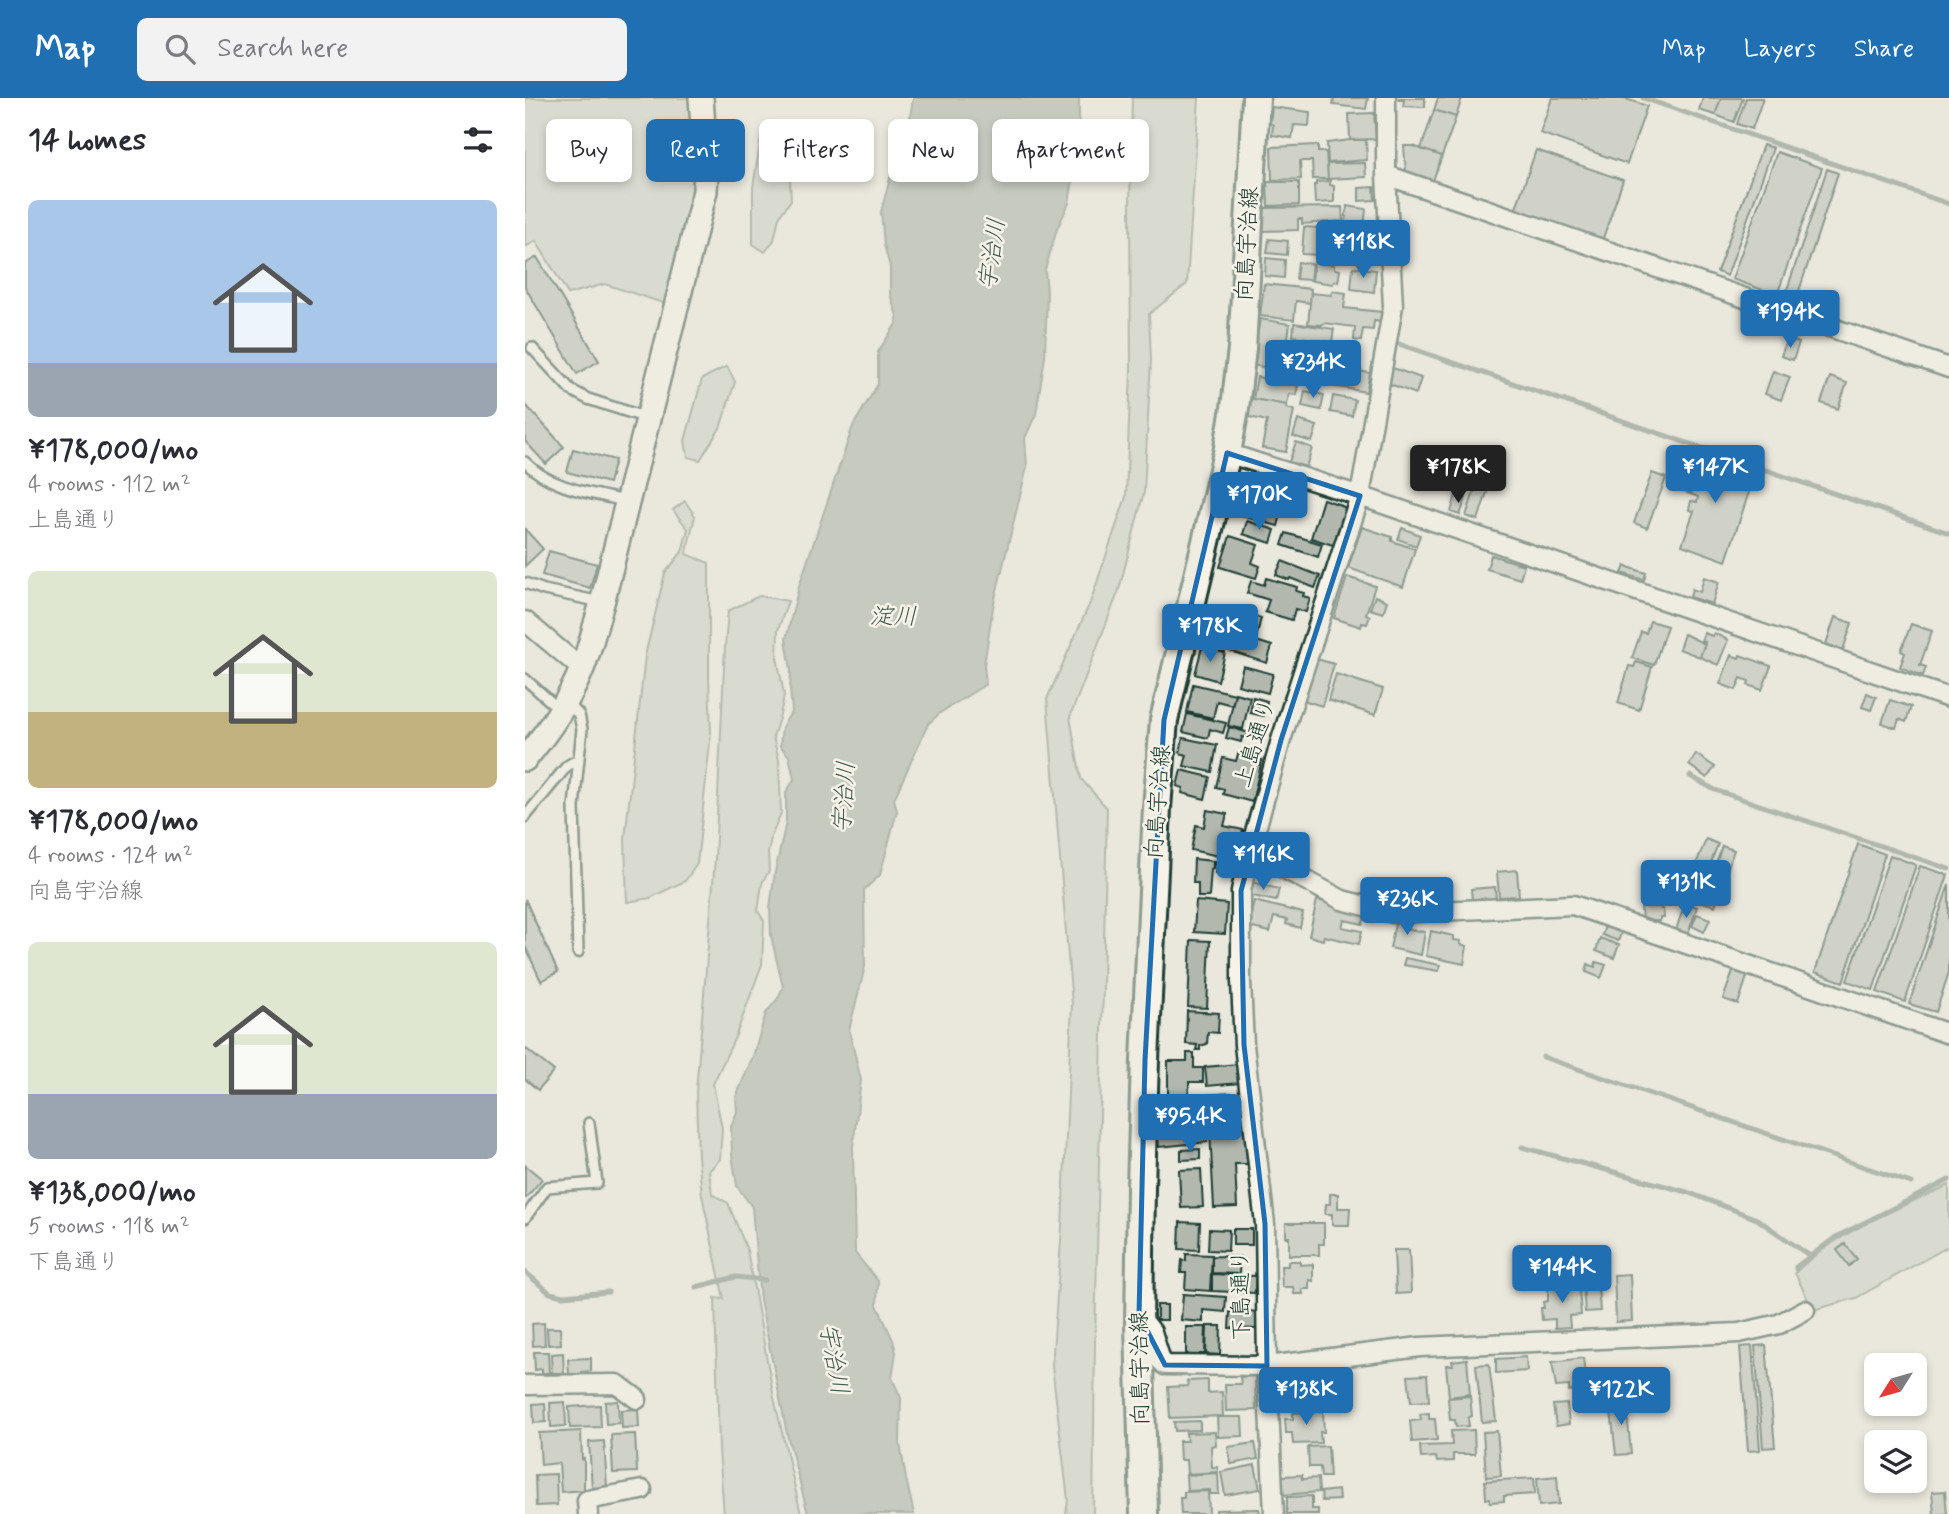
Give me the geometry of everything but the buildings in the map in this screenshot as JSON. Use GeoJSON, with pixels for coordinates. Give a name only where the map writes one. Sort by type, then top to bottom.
{"type":"FeatureCollection","features":[{"type":"Feature","properties":{"kind":"main road","name":"向島宇治線"},"geometry":{"type":"LineString","coordinates":[[1144,1514],[1139,1315],[1145,1060],[1157,808],[1164,720],[1227,453],[1242,349],[1256,98]]}},
{"type":"Feature","properties":{"kind":"street"},"geometry":{"type":"LineString","coordinates":[[525,759],[563,706],[582,669],[602,603],[705,191],[701,98]]}},
{"type":"Feature","properties":{"kind":"street","name":"上島通り"},"geometry":{"type":"LineString","coordinates":[[1248,1076],[1241,982],[1241,891],[1281,740],[1360,496],[1394,306],[1386,175],[1386,98]]}},
{"type":"Feature","properties":{"kind":"street"},"geometry":{"type":"LineString","coordinates":[[1386,175],[1949,368]]}},
{"type":"Feature","properties":{"kind":"street"},"geometry":{"type":"LineString","coordinates":[[1227,453],[1949,698]]}},
{"type":"Feature","properties":{"kind":"street"},"geometry":{"type":"LineString","coordinates":[[525,621],[582,669]]}},
{"type":"Feature","properties":{"kind":"street"},"geometry":{"type":"LineString","coordinates":[[1250,850],[1342,900],[1393,913],[1573,905],[1949,1034]]}},
{"type":"Feature","properties":{"kind":"street","name":"下島通り"},"geometry":{"type":"LineString","coordinates":[[1248,1076],[1265,1224],[1267,1366],[1274,1514]]}},
{"type":"Feature","properties":{"kind":"street"},"geometry":{"type":"LineString","coordinates":[[1139,1315],[1151,1332],[1161,1361],[1165,1365],[1267,1366],[1420,1347],[1739,1333],[1779,1324],[1805,1310]]}},
{"type":"Feature","properties":{"kind":"street"},"geometry":{"type":"LineString","coordinates":[[525,1385],[617,1384],[637,1399]]}},
{"type":"Feature","properties":{"kind":"street"},"geometry":{"type":"LineString","coordinates":[[588,1514],[587,1500],[642,1490]]}},
{"type":"Feature","properties":{"kind":"lane"},"geometry":{"type":"LineString","coordinates":[[532,348],[571,390],[588,399],[649,418]]}},
{"type":"Feature","properties":{"kind":"lane"},"geometry":{"type":"LineString","coordinates":[[525,462],[550,481],[629,501]]}},
{"type":"Feature","properties":{"kind":"lane"},"geometry":{"type":"LineString","coordinates":[[525,583],[602,603]]}},
{"type":"Feature","properties":{"kind":"lane"},"geometry":{"type":"LineString","coordinates":[[525,678],[579,715],[582,729],[574,807],[578,952]]}},
{"type":"Feature","properties":{"kind":"lane"},"geometry":{"type":"LineString","coordinates":[[525,817],[567,766],[579,759]]}},
{"type":"Feature","properties":{"kind":"lane"},"geometry":{"type":"LineString","coordinates":[[525,1218],[547,1187],[597,1183],[589,1123]]}},
{"type":"Feature","properties":{"kind":"highlighted area"},"geometry":{"type":"Polygon","coordinates":[[[1227,453],[1360,496],[1281,740],[1241,891],[1244,1045],[1265,1224],[1267,1366],[1165,1365],[1139,1315],[1145,1060],[1164,720],[1227,453]]]}},
{"type":"Feature","properties":{"kind":"shaded area"},"geometry":{"type":"Polygon","coordinates":[[[525,98],[691,98],[692,119],[646,119],[646,182],[697,182],[669,305],[605,284],[568,294],[536,241],[525,247],[525,98]]]}},
{"type":"Feature","properties":{"kind":"shaded area"},"geometry":{"type":"Polygon","coordinates":[[[1132,98],[1199,98],[1187,284],[1149,314],[1151,360],[1144,492],[1119,590],[1070,717],[1081,779],[1107,808],[1093,1514],[1066,1514],[1068,1500],[1052,1366],[1062,1227],[1072,1005],[1047,699],[1090,603],[1126,497],[1131,370],[1130,182],[1149,182],[1149,119],[1132,119],[1132,98]]]}},
{"type":"Feature","properties":{"kind":"shaded area"},"geometry":{"type":"Polygon","coordinates":[[[759,150],[759,182],[790,182],[791,200],[779,217],[774,240],[765,252],[753,244],[753,187],[759,150]]]}},
{"type":"Feature","properties":{"kind":"shaded area"},"geometry":{"type":"Polygon","coordinates":[[[727,366],[735,382],[720,428],[700,460],[688,457],[685,441],[702,379],[727,366]]]}},
{"type":"Feature","properties":{"kind":"shaded area"},"geometry":{"type":"Polygon","coordinates":[[[685,501],[695,516],[686,554],[709,563],[711,733],[697,864],[685,881],[650,898],[627,902],[625,839],[645,656],[665,573],[682,552],[688,529],[673,510],[685,501]]]}},
{"type":"Feature","properties":{"kind":"shaded area"},"geometry":{"type":"Polygon","coordinates":[[[759,596],[788,601],[778,630],[777,657],[784,695],[773,737],[779,760],[781,813],[771,837],[769,871],[762,883],[758,911],[764,921],[762,964],[736,1035],[713,1084],[722,1128],[720,1159],[709,1171],[712,1194],[728,1203],[747,1250],[773,1393],[801,1514],[724,1514],[719,1449],[715,1298],[724,1299],[702,1195],[698,1156],[696,1092],[715,859],[728,611],[759,596]]]}},
{"type":"Feature","properties":{"kind":"shaded area"},"geometry":{"type":"Polygon","coordinates":[[[1949,1185],[1949,1246],[1856,1298],[1813,1310],[1795,1273],[1848,1233],[1949,1185]]]}},
{"type":"Feature","properties":{"kind":"water","name":"淀川"},"geometry":{"type":"Polygon","coordinates":[[[913,98],[1079,98],[1079,119],[992,119],[992,182],[1073,182],[1069,203],[1057,229],[1045,270],[1045,357],[1036,414],[1025,438],[1027,467],[993,607],[984,665],[986,684],[940,713],[928,724],[894,799],[897,811],[880,875],[864,890],[865,967],[849,1030],[861,1080],[853,1147],[855,1253],[878,1281],[877,1305],[896,1352],[892,1378],[901,1398],[900,1444],[914,1514],[808,1514],[787,1434],[760,1300],[752,1207],[737,1186],[731,1126],[737,1112],[736,1097],[753,1056],[766,1013],[783,987],[771,936],[770,907],[786,822],[786,793],[794,779],[789,756],[780,746],[782,727],[792,711],[791,670],[786,639],[799,586],[853,426],[878,384],[878,352],[896,324],[881,212],[889,182],[978,182],[978,119],[910,118],[913,98]]]}},
{"type":"Feature","properties":{"kind":"waterway"},"geometry":{"type":"LineString","coordinates":[[1643,98],[1949,204]]}},
{"type":"Feature","properties":{"kind":"waterway"},"geometry":{"type":"LineString","coordinates":[[1393,342],[1949,533]]}},
{"type":"Feature","properties":{"kind":"waterway"},"geometry":{"type":"LineString","coordinates":[[1690,776],[1715,790],[1949,869]]}},
{"type":"Feature","properties":{"kind":"waterway"},"geometry":{"type":"LineString","coordinates":[[1543,1057],[1911,1183]]}},
{"type":"Feature","properties":{"kind":"waterway"},"geometry":{"type":"LineString","coordinates":[[1522,1147],[1687,1192],[1757,1219],[1810,1256]]}},
{"type":"Feature","properties":{"kind":"waterway"},"geometry":{"type":"LineString","coordinates":[[1796,1269],[1836,1237],[1949,1180]]}},
{"type":"Feature","properties":{"kind":"waterway"},"geometry":{"type":"LineString","coordinates":[[525,1272],[550,1293],[563,1296],[608,1292]]}},
{"type":"Feature","properties":{"kind":"waterway"},"geometry":{"type":"LineString","coordinates":[[696,1287],[736,1277],[765,1280]]}},
{"type":"Feature","properties":{"kind":"water label","name":"宇治川"},"geometry":{"type":"Point","coordinates":[993,254]}},
{"type":"Feature","properties":{"kind":"water label","name":"宇治川"},"geometry":{"type":"Point","coordinates":[845,797]}},
{"type":"Feature","properties":{"kind":"water label","name":"宇治川"},"geometry":{"type":"Point","coordinates":[833,1359]}}]}
